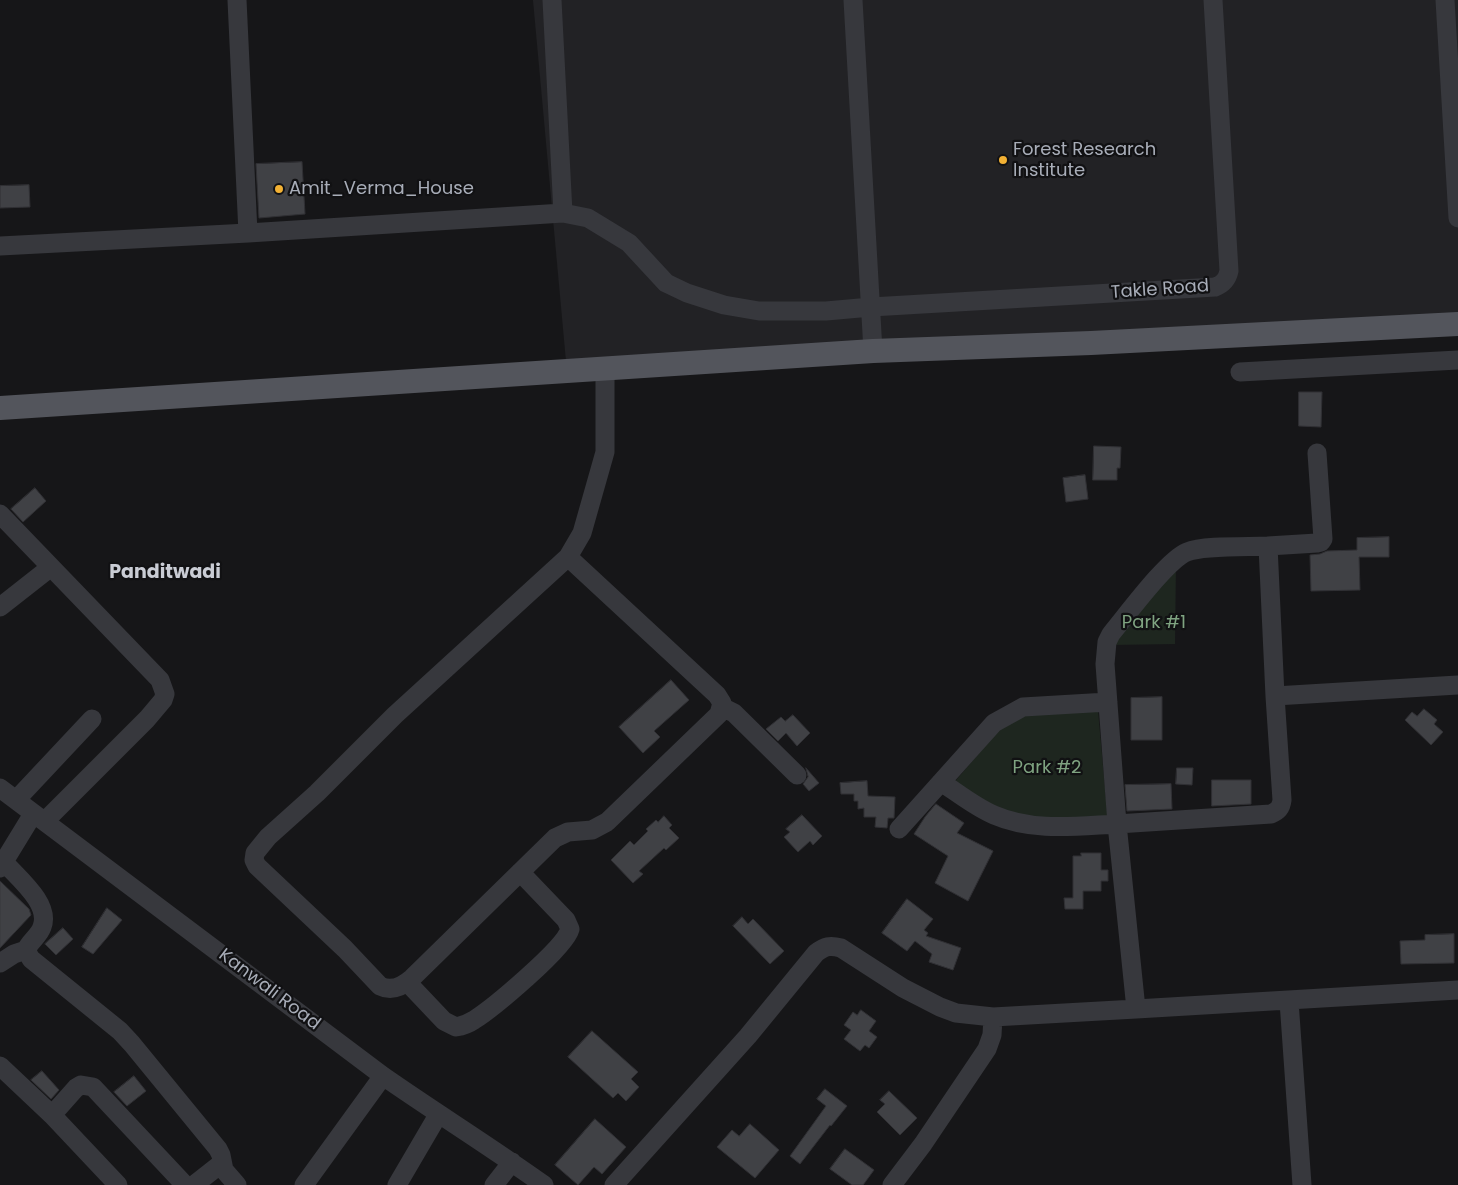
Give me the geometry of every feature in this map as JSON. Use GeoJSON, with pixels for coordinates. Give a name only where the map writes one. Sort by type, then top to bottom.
{"type":"FeatureCollection","features":[{"type":"Feature","properties":{"kind":"main road"},"geometry":{"type":"LineString","coordinates":[[0,408],[873,351],[1090,343],[1458,324]]}},
{"type":"Feature","properties":{"kind":"street"},"geometry":{"type":"LineString","coordinates":[[237,0],[248,233]]}},
{"type":"Feature","properties":{"kind":"street"},"geometry":{"type":"LineString","coordinates":[[552,0],[563,213]]}},
{"type":"Feature","properties":{"kind":"street"},"geometry":{"type":"LineString","coordinates":[[853,0],[873,351]]}},
{"type":"Feature","properties":{"kind":"street","name":"Takle Road"},"geometry":{"type":"LineString","coordinates":[[871,307],[1214,287],[1222,284],[1228,278],[1229,271],[1212,0]]}},
{"type":"Feature","properties":{"kind":"street"},"geometry":{"type":"LineString","coordinates":[[1445,0],[1458,218]]}},
{"type":"Feature","properties":{"kind":"street"},"geometry":{"type":"LineString","coordinates":[[0,246],[248,233],[563,213],[588,218],[629,243],[666,283],[686,293],[724,305],[759,310],[826,311],[871,307]]}},
{"type":"Feature","properties":{"kind":"street"},"geometry":{"type":"LineString","coordinates":[[1240,372],[1458,360]]}},
{"type":"Feature","properties":{"kind":"street"},"geometry":{"type":"LineString","coordinates":[[568,557],[717,695],[722,706],[719,714],[607,822],[592,830],[568,832],[555,838],[407,982],[396,988],[387,989],[380,986],[345,949],[257,866],[254,860],[255,853],[268,837],[317,793],[395,715],[568,557],[582,533],[605,452],[605,368]]}},
{"type":"Feature","properties":{"kind":"street"},"geometry":{"type":"LineString","coordinates":[[1136,1008],[1117,824],[1105,658],[1107,642],[1111,634],[1173,562],[1188,551],[1200,548],[1321,542],[1323,539],[1317,453]]}},
{"type":"Feature","properties":{"kind":"street"},"geometry":{"type":"LineString","coordinates":[[0,514],[160,680],[165,694],[163,700],[146,720],[39,817],[1,863],[35,896],[42,906],[45,920],[42,929],[28,944],[26,950],[31,959],[120,1031],[132,1044],[218,1149],[228,1176],[238,1185]]}},
{"type":"Feature","properties":{"kind":"street"},"geometry":{"type":"LineString","coordinates":[[941,782],[993,815],[1022,824],[1065,827],[1270,814],[1277,811],[1281,806],[1282,800],[1268,546]]}},
{"type":"Feature","properties":{"kind":"street"},"geometry":{"type":"LineString","coordinates":[[0,607],[51,567]]}},
{"type":"Feature","properties":{"kind":"street"},"geometry":{"type":"LineString","coordinates":[[1275,696],[1458,684]]}},
{"type":"Feature","properties":{"kind":"street"},"geometry":{"type":"LineString","coordinates":[[899,830],[994,723],[1023,707],[1108,702]]}},
{"type":"Feature","properties":{"kind":"street"},"geometry":{"type":"LineString","coordinates":[[722,706],[734,713],[797,775]]}},
{"type":"Feature","properties":{"kind":"street"},"geometry":{"type":"LineString","coordinates":[[16,800],[92,719]]}},
{"type":"Feature","properties":{"kind":"street","name":"Kanwali Road"},"geometry":{"type":"LineString","coordinates":[[0,788],[383,1076],[544,1185]]}},
{"type":"Feature","properties":{"kind":"street"},"geometry":{"type":"LineString","coordinates":[[407,982],[444,1021],[456,1028],[475,1020],[512,991],[546,959],[569,934],[570,929],[566,920],[520,872]]}},
{"type":"Feature","properties":{"kind":"street"},"geometry":{"type":"LineString","coordinates":[[614,1185],[748,1036],[816,953],[824,947],[832,945],[841,948],[903,988],[940,1007],[956,1013],[993,1017],[1458,990]]}},
{"type":"Feature","properties":{"kind":"street"},"geometry":{"type":"LineString","coordinates":[[0,963],[14,954],[26,950]]}},
{"type":"Feature","properties":{"kind":"street"},"geometry":{"type":"LineString","coordinates":[[1289,1000],[1302,1185]]}},
{"type":"Feature","properties":{"kind":"street"},"geometry":{"type":"LineString","coordinates":[[892,1185],[923,1144],[988,1049],[992,1035],[993,1017]]}},
{"type":"Feature","properties":{"kind":"street"},"geometry":{"type":"LineString","coordinates":[[0,1066],[52,1115],[118,1185]]}},
{"type":"Feature","properties":{"kind":"street"},"geometry":{"type":"LineString","coordinates":[[304,1185],[383,1076]]}},
{"type":"Feature","properties":{"kind":"street"},"geometry":{"type":"LineString","coordinates":[[52,1115],[76,1088],[81,1085],[93,1087],[185,1185]]}},
{"type":"Feature","properties":{"kind":"street"},"geometry":{"type":"LineString","coordinates":[[398,1185],[438,1115]]}},
{"type":"Feature","properties":{"kind":"street"},"geometry":{"type":"LineString","coordinates":[[494,1185],[512,1162]]}},
{"type":"Feature","properties":{"kind":"street"},"geometry":{"type":"LineString","coordinates":[[194,1185],[222,1163]]}},
{"type":"Feature","properties":{"kind":"shaded area","name":"Forest Research Institute"},"geometry":{"type":"Polygon","coordinates":[[[533,0],[1458,0],[1458,321],[566,361],[533,0]]]}},
{"type":"Feature","properties":{"kind":"green space","name":"Park #1"},"geometry":{"type":"Polygon","coordinates":[[[1176,560],[1175,644],[1109,645],[1176,560]]]}},
{"type":"Feature","properties":{"kind":"green space","name":"Park #2"},"geometry":{"type":"Polygon","coordinates":[[[1098,711],[1108,821],[1046,825],[984,808],[951,786],[999,730],[1024,713],[1098,711]]]}},
{"type":"Feature","properties":{"kind":"building","name":"Amit_Verma_House"},"geometry":{"type":"Polygon","coordinates":[[[302,162],[305,214],[259,218],[256,164],[302,162]]]}},
{"type":"Feature","properties":{"kind":"building"},"geometry":{"type":"Polygon","coordinates":[[[29,185],[30,207],[0,208],[0,186],[29,185]]]}},
{"type":"Feature","properties":{"kind":"building"},"geometry":{"type":"Polygon","coordinates":[[[1299,392],[1322,392],[1321,427],[1299,426],[1299,392]]]}},
{"type":"Feature","properties":{"kind":"building"},"geometry":{"type":"Polygon","coordinates":[[[1094,446],[1121,447],[1120,468],[1117,468],[1117,480],[1093,480],[1094,446]]]}},
{"type":"Feature","properties":{"kind":"building"},"geometry":{"type":"Polygon","coordinates":[[[1085,475],[1088,499],[1066,502],[1063,478],[1085,475]]]}},
{"type":"Feature","properties":{"kind":"building"},"geometry":{"type":"Polygon","coordinates":[[[35,488],[46,501],[23,522],[11,509],[35,488]]]}},
{"type":"Feature","properties":{"kind":"building"},"geometry":{"type":"Polygon","coordinates":[[[1389,537],[1389,557],[1359,557],[1360,590],[1311,591],[1310,555],[1327,551],[1357,550],[1357,538],[1389,537]]]}},
{"type":"Feature","properties":{"kind":"building"},"geometry":{"type":"Polygon","coordinates":[[[671,680],[689,700],[654,731],[660,737],[643,753],[619,727],[671,680]]]}},
{"type":"Feature","properties":{"kind":"building"},"geometry":{"type":"Polygon","coordinates":[[[1162,697],[1162,740],[1131,740],[1131,698],[1162,697]]]}},
{"type":"Feature","properties":{"kind":"building"},"geometry":{"type":"Polygon","coordinates":[[[1424,709],[1437,720],[1434,724],[1443,732],[1431,745],[1405,720],[1412,712],[1417,716],[1424,709]]]}},
{"type":"Feature","properties":{"kind":"building"},"geometry":{"type":"Polygon","coordinates":[[[793,715],[810,733],[797,746],[786,733],[778,741],[766,729],[781,717],[785,721],[793,715]]]}},
{"type":"Feature","properties":{"kind":"building"},"geometry":{"type":"Polygon","coordinates":[[[806,768],[819,783],[809,791],[803,784],[808,777],[806,768]]]}},
{"type":"Feature","properties":{"kind":"building"},"geometry":{"type":"Polygon","coordinates":[[[1177,768],[1193,768],[1192,785],[1176,784],[1177,768]]]}},
{"type":"Feature","properties":{"kind":"building"},"geometry":{"type":"Polygon","coordinates":[[[1212,780],[1251,780],[1251,804],[1212,806],[1212,780]]]}},
{"type":"Feature","properties":{"kind":"building"},"geometry":{"type":"Polygon","coordinates":[[[867,781],[868,796],[895,797],[894,818],[888,818],[887,828],[875,827],[876,817],[864,817],[864,808],[858,809],[858,801],[854,801],[854,794],[841,794],[840,783],[867,781]]]}},
{"type":"Feature","properties":{"kind":"building"},"geometry":{"type":"Polygon","coordinates":[[[1171,784],[1172,809],[1127,811],[1125,785],[1171,784]]]}},
{"type":"Feature","properties":{"kind":"building"},"geometry":{"type":"Polygon","coordinates":[[[936,804],[964,823],[957,833],[993,851],[968,901],[935,883],[948,856],[914,834],[936,804]]]}},
{"type":"Feature","properties":{"kind":"building"},"geometry":{"type":"Polygon","coordinates":[[[802,815],[822,836],[813,845],[810,841],[798,852],[784,837],[790,832],[786,829],[802,815]]]}},
{"type":"Feature","properties":{"kind":"building"},"geometry":{"type":"Polygon","coordinates":[[[664,816],[672,825],[669,828],[679,838],[666,850],[664,848],[639,871],[643,874],[633,883],[611,860],[630,841],[634,845],[648,831],[646,829],[664,816]]]}},
{"type":"Feature","properties":{"kind":"building"},"geometry":{"type":"Polygon","coordinates":[[[1081,853],[1101,853],[1101,870],[1108,870],[1108,881],[1101,881],[1101,891],[1083,891],[1083,909],[1065,909],[1064,898],[1073,898],[1073,856],[1081,856],[1081,853]]]}},
{"type":"Feature","properties":{"kind":"building"},"geometry":{"type":"Polygon","coordinates":[[[0,881],[29,909],[31,915],[0,948],[0,881]]]}},
{"type":"Feature","properties":{"kind":"building"},"geometry":{"type":"Polygon","coordinates":[[[907,899],[933,919],[924,930],[928,933],[926,936],[961,948],[953,970],[929,962],[932,954],[915,941],[907,951],[882,933],[907,899]]]}},
{"type":"Feature","properties":{"kind":"building"},"geometry":{"type":"Polygon","coordinates":[[[107,908],[122,920],[93,954],[82,947],[107,908]]]}},
{"type":"Feature","properties":{"kind":"building"},"geometry":{"type":"Polygon","coordinates":[[[742,917],[748,924],[753,919],[784,951],[770,964],[733,926],[742,917]]]}},
{"type":"Feature","properties":{"kind":"building"},"geometry":{"type":"Polygon","coordinates":[[[63,928],[73,939],[56,955],[45,944],[63,928]]]}},
{"type":"Feature","properties":{"kind":"building"},"geometry":{"type":"Polygon","coordinates":[[[1454,934],[1454,963],[1401,964],[1400,941],[1425,940],[1425,935],[1454,934]]]}},
{"type":"Feature","properties":{"kind":"building"},"geometry":{"type":"Polygon","coordinates":[[[861,1010],[876,1021],[869,1031],[877,1037],[869,1048],[865,1045],[860,1051],[844,1039],[851,1030],[844,1025],[853,1012],[857,1015],[861,1010]]]}},
{"type":"Feature","properties":{"kind":"building"},"geometry":{"type":"Polygon","coordinates":[[[592,1031],[638,1072],[631,1079],[639,1087],[626,1101],[618,1093],[613,1098],[568,1057],[592,1031]]]}},
{"type":"Feature","properties":{"kind":"building"},"geometry":{"type":"Polygon","coordinates":[[[42,1071],[59,1090],[51,1099],[31,1080],[42,1071]]]}},
{"type":"Feature","properties":{"kind":"building"},"geometry":{"type":"Polygon","coordinates":[[[134,1076],[146,1091],[127,1106],[114,1092],[134,1076]]]}},
{"type":"Feature","properties":{"kind":"building"},"geometry":{"type":"Polygon","coordinates":[[[825,1089],[847,1106],[800,1164],[790,1156],[826,1106],[817,1099],[825,1089]]]}},
{"type":"Feature","properties":{"kind":"building"},"geometry":{"type":"Polygon","coordinates":[[[889,1091],[917,1118],[900,1135],[877,1112],[885,1104],[880,1100],[889,1091]]]}},
{"type":"Feature","properties":{"kind":"building"},"geometry":{"type":"Polygon","coordinates":[[[595,1119],[626,1147],[602,1174],[594,1167],[578,1185],[555,1165],[595,1119]]]}},
{"type":"Feature","properties":{"kind":"building"},"geometry":{"type":"Polygon","coordinates":[[[750,1124],[779,1150],[755,1178],[717,1147],[732,1130],[739,1136],[750,1124]]]}},
{"type":"Feature","properties":{"kind":"building"},"geometry":{"type":"Polygon","coordinates":[[[845,1149],[874,1170],[863,1185],[852,1185],[830,1169],[845,1149]]]}},
{"type":"Feature","properties":{"kind":"place","name":"Forest Research Institute"},"geometry":{"type":"Point","coordinates":[1003,160]}},
{"type":"Feature","properties":{"kind":"place","name":"Amit_Verma_House"},"geometry":{"type":"Point","coordinates":[279,189]}},
{"type":"Feature","properties":{"kind":"district","name":"Panditwadi"},"geometry":{"type":"Point","coordinates":[165,573]}}]}
